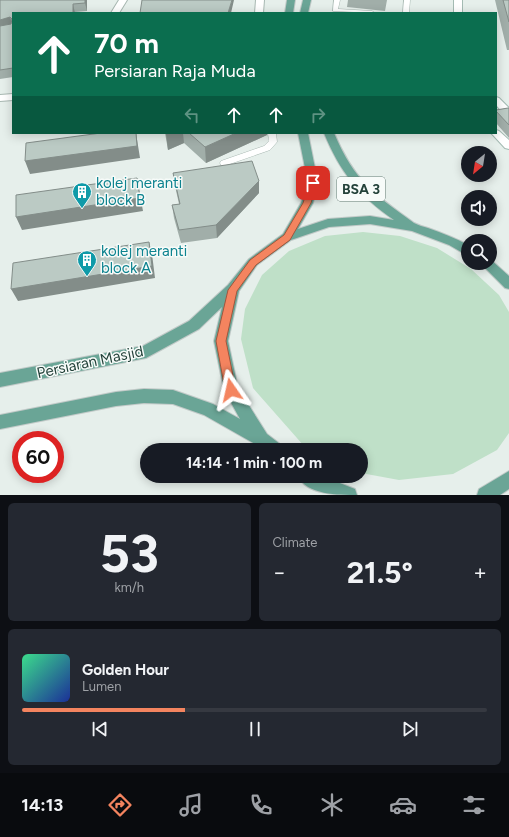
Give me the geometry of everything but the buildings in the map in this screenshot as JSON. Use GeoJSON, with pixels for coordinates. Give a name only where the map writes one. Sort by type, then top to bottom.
{"type":"FeatureCollection","features":[{"type":"Feature","properties":{"kind":"main road"},"geometry":{"type":"LineString","coordinates":[[289,12],[291,0]]}},
{"type":"Feature","properties":{"kind":"main road"},"geometry":{"type":"LineString","coordinates":[[304,12],[307,0]]}},
{"type":"Feature","properties":{"kind":"main road"},"geometry":{"type":"LineString","coordinates":[[287,237],[307,203],[313,183],[303,134]]}},
{"type":"Feature","properties":{"kind":"main road","name":"BSA 3"},"geometry":{"type":"LineString","coordinates":[[329,134],[338,156],[354,181],[366,194],[413,227]]}},
{"type":"Feature","properties":{"kind":"main road"},"geometry":{"type":"LineString","coordinates":[[261,439],[231,390],[221,341],[233,290],[253,262],[287,237],[328,223],[370,220],[413,227],[453,242],[461,247]]}},
{"type":"Feature","properties":{"kind":"main road"},"geometry":{"type":"LineString","coordinates":[[497,268],[509,273]]}},
{"type":"Feature","properties":{"kind":"main road"},"geometry":{"type":"LineString","coordinates":[[495,270],[509,284]]}},
{"type":"Feature","properties":{"kind":"main road","name":"Persiaran Masjid"},"geometry":{"type":"LineString","coordinates":[[0,380],[146,352],[194,325],[233,290]]}},
{"type":"Feature","properties":{"kind":"main road"},"geometry":{"type":"LineString","coordinates":[[0,422],[116,399],[144,396],[173,397],[208,409],[266,443]]}},
{"type":"Feature","properties":{"kind":"main road"},"geometry":{"type":"LineString","coordinates":[[485,495],[509,478]]}},
{"type":"Feature","properties":{"kind":"main road"},"geometry":{"type":"LineString","coordinates":[[319,483],[349,495]]}},
{"type":"Feature","properties":{"kind":"street"},"geometry":{"type":"LineString","coordinates":[[116,12],[123,0]]}},
{"type":"Feature","properties":{"kind":"street"},"geometry":{"type":"LineString","coordinates":[[259,12],[260,0]]}},
{"type":"Feature","properties":{"kind":"street"},"geometry":{"type":"LineString","coordinates":[[458,0],[458,12]]}},
{"type":"Feature","properties":{"kind":"street"},"geometry":{"type":"LineString","coordinates":[[0,98],[12,97]]}},
{"type":"Feature","properties":{"kind":"street"},"geometry":{"type":"LineString","coordinates":[[497,101],[509,114]]}},
{"type":"Feature","properties":{"kind":"street"},"geometry":{"type":"LineString","coordinates":[[497,134],[509,146]]}},
{"type":"Feature","properties":{"kind":"lane"},"geometry":{"type":"LineString","coordinates":[[337,0],[335,10],[360,12]]}},
{"type":"Feature","properties":{"kind":"lane"},"geometry":{"type":"LineString","coordinates":[[406,12],[407,0]]}},
{"type":"Feature","properties":{"kind":"lane"},"geometry":{"type":"LineString","coordinates":[[224,163],[267,148],[273,142],[272,134]]}},
{"type":"Feature","properties":{"kind":"green space"},"geometry":{"type":"Polygon","coordinates":[[[363,232],[400,236],[437,248],[461,263],[461,270],[472,270],[499,295],[509,312],[509,433],[497,450],[453,474],[399,480],[368,474],[368,443],[301,443],[253,388],[241,339],[245,309],[262,275],[289,251],[325,236],[363,232]]]}},
{"type":"Feature","properties":{"kind":"place","name":"kolej meranti block B"},"geometry":{"type":"Point","coordinates":[82,209]}},
{"type":"Feature","properties":{"kind":"place","name":"kolej meranti block A"},"geometry":{"type":"Point","coordinates":[87,277]}},
{"type":"Feature","properties":{"kind":"route"},"geometry":{"type":"LineString","coordinates":[[231,390],[221,341],[233,290],[253,262],[287,237],[307,203],[313,183]]}}]}
